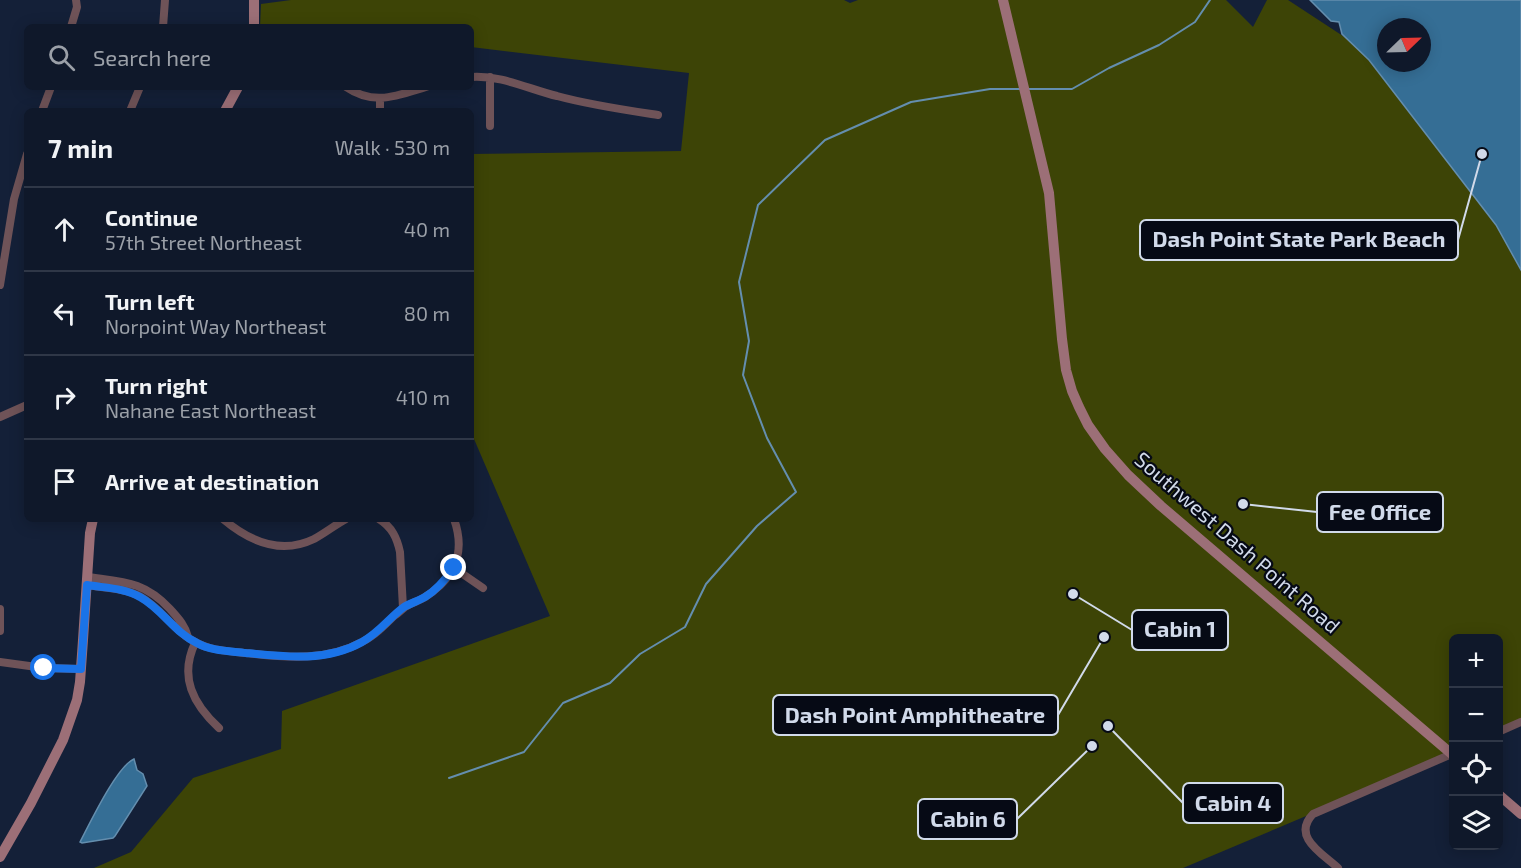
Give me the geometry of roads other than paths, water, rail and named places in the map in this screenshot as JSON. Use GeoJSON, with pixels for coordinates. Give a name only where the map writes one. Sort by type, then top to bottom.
{"type":"FeatureCollection","features":[{"type":"Feature","properties":{"kind":"main road"},"geometry":{"type":"LineString","coordinates":[[254,0],[254,24]]}},
{"type":"Feature","properties":{"kind":"main road","name":"Southwest Dash Point Road"},"geometry":{"type":"LineString","coordinates":[[1003,0],[1049,193],[1066,369],[1088,425],[1128,475],[1161,506],[1449,752]]}},
{"type":"Feature","properties":{"kind":"main road"},"geometry":{"type":"LineString","coordinates":[[227,108],[236,90]]}},
{"type":"Feature","properties":{"kind":"main road"},"geometry":{"type":"LineString","coordinates":[[0,857],[32,803],[63,740],[77,700],[92,522]]}},
{"type":"Feature","properties":{"kind":"main road"},"geometry":{"type":"LineString","coordinates":[[1500,796],[1521,814]]}},
{"type":"Feature","properties":{"kind":"street"},"geometry":{"type":"LineString","coordinates":[[72,24],[77,7],[76,0]]}},
{"type":"Feature","properties":{"kind":"street"},"geometry":{"type":"LineString","coordinates":[[163,24],[165,0]]}},
{"type":"Feature","properties":{"kind":"street"},"geometry":{"type":"LineString","coordinates":[[474,77],[503,79],[558,96],[658,116]]}},
{"type":"Feature","properties":{"kind":"street"},"geometry":{"type":"LineString","coordinates":[[490,77],[490,126]]}},
{"type":"Feature","properties":{"kind":"street"},"geometry":{"type":"LineString","coordinates":[[43,108],[50,90]]}},
{"type":"Feature","properties":{"kind":"street"},"geometry":{"type":"LineString","coordinates":[[131,108],[139,90]]}},
{"type":"Feature","properties":{"kind":"street"},"geometry":{"type":"LineString","coordinates":[[352,90],[380,99],[414,90]]}},
{"type":"Feature","properties":{"kind":"street"},"geometry":{"type":"LineString","coordinates":[[380,99],[380,108]]}},
{"type":"Feature","properties":{"kind":"street"},"geometry":{"type":"LineString","coordinates":[[0,285],[14,199],[24,164]]}},
{"type":"Feature","properties":{"kind":"street"},"geometry":{"type":"LineString","coordinates":[[0,417],[24,406]]}},
{"type":"Feature","properties":{"kind":"street"},"geometry":{"type":"LineString","coordinates":[[227,522],[262,543],[283,546],[313,540],[341,522]]}},
{"type":"Feature","properties":{"kind":"street"},"geometry":{"type":"LineString","coordinates":[[383,522],[388,526],[398,543],[404,608]]}},
{"type":"Feature","properties":{"kind":"street"},"geometry":{"type":"LineString","coordinates":[[87,581],[142,598],[179,632],[195,643],[224,651],[274,656],[302,657],[328,654],[364,641],[404,608],[432,592],[441,584],[454,568],[459,541],[455,522]]}},
{"type":"Feature","properties":{"kind":"street"},"geometry":{"type":"LineString","coordinates":[[454,568],[483,588]]}},
{"type":"Feature","properties":{"kind":"street"},"geometry":{"type":"LineString","coordinates":[[0,609],[0,629]]}},
{"type":"Feature","properties":{"kind":"street"},"geometry":{"type":"LineString","coordinates":[[195,643],[189,660],[189,685],[200,707],[219,728]]}},
{"type":"Feature","properties":{"kind":"street"},"geometry":{"type":"LineString","coordinates":[[0,662],[44,668],[81,669]]}},
{"type":"Feature","properties":{"kind":"street"},"geometry":{"type":"LineString","coordinates":[[1503,730],[1521,722]]}},
{"type":"Feature","properties":{"kind":"street"},"geometry":{"type":"LineString","coordinates":[[1338,868],[1310,844],[1305,831],[1308,819],[1321,810],[1449,757]]}},
{"type":"Feature","properties":{"kind":"water"},"geometry":{"type":"Polygon","coordinates":[[[1310,0],[1521,0],[1521,270],[1496,225],[1378,72],[1431,72],[1431,18],[1377,18],[1377,70],[1342,34],[1339,22],[1331,21],[1310,0]]]}},
{"type":"Feature","properties":{"kind":"water"},"geometry":{"type":"Polygon","coordinates":[[[134,759],[137,770],[143,774],[147,786],[115,836],[80,842],[112,783],[134,759]]]}},
{"type":"Feature","properties":{"kind":"waterway"},"geometry":{"type":"LineString","coordinates":[[1027,89],[1072,89],[1109,68],[1159,45],[1195,22],[1210,0]]}},
{"type":"Feature","properties":{"kind":"waterway"},"geometry":{"type":"LineString","coordinates":[[449,778],[524,752],[563,703],[610,683],[640,654],[685,627],[706,584],[757,526],[796,492],[767,438],[743,375],[749,341],[739,282],[758,205],[825,140],[911,102],[990,89],[1021,89]]}},
{"type":"Feature","properties":{"kind":"place","name":"Dash Point State Park Beach"},"geometry":{"type":"Point","coordinates":[1482,154]}},
{"type":"Feature","properties":{"kind":"place","name":"Fee Office"},"geometry":{"type":"Point","coordinates":[1243,504]}},
{"type":"Feature","properties":{"kind":"place","name":"Cabin 1"},"geometry":{"type":"Point","coordinates":[1073,594]}},
{"type":"Feature","properties":{"kind":"place","name":"Dash Point Amphitheatre"},"geometry":{"type":"Point","coordinates":[1104,637]}},
{"type":"Feature","properties":{"kind":"place","name":"Cabin 4"},"geometry":{"type":"Point","coordinates":[1108,726]}},
{"type":"Feature","properties":{"kind":"place","name":"Cabin 6"},"geometry":{"type":"Point","coordinates":[1092,746]}}]}
